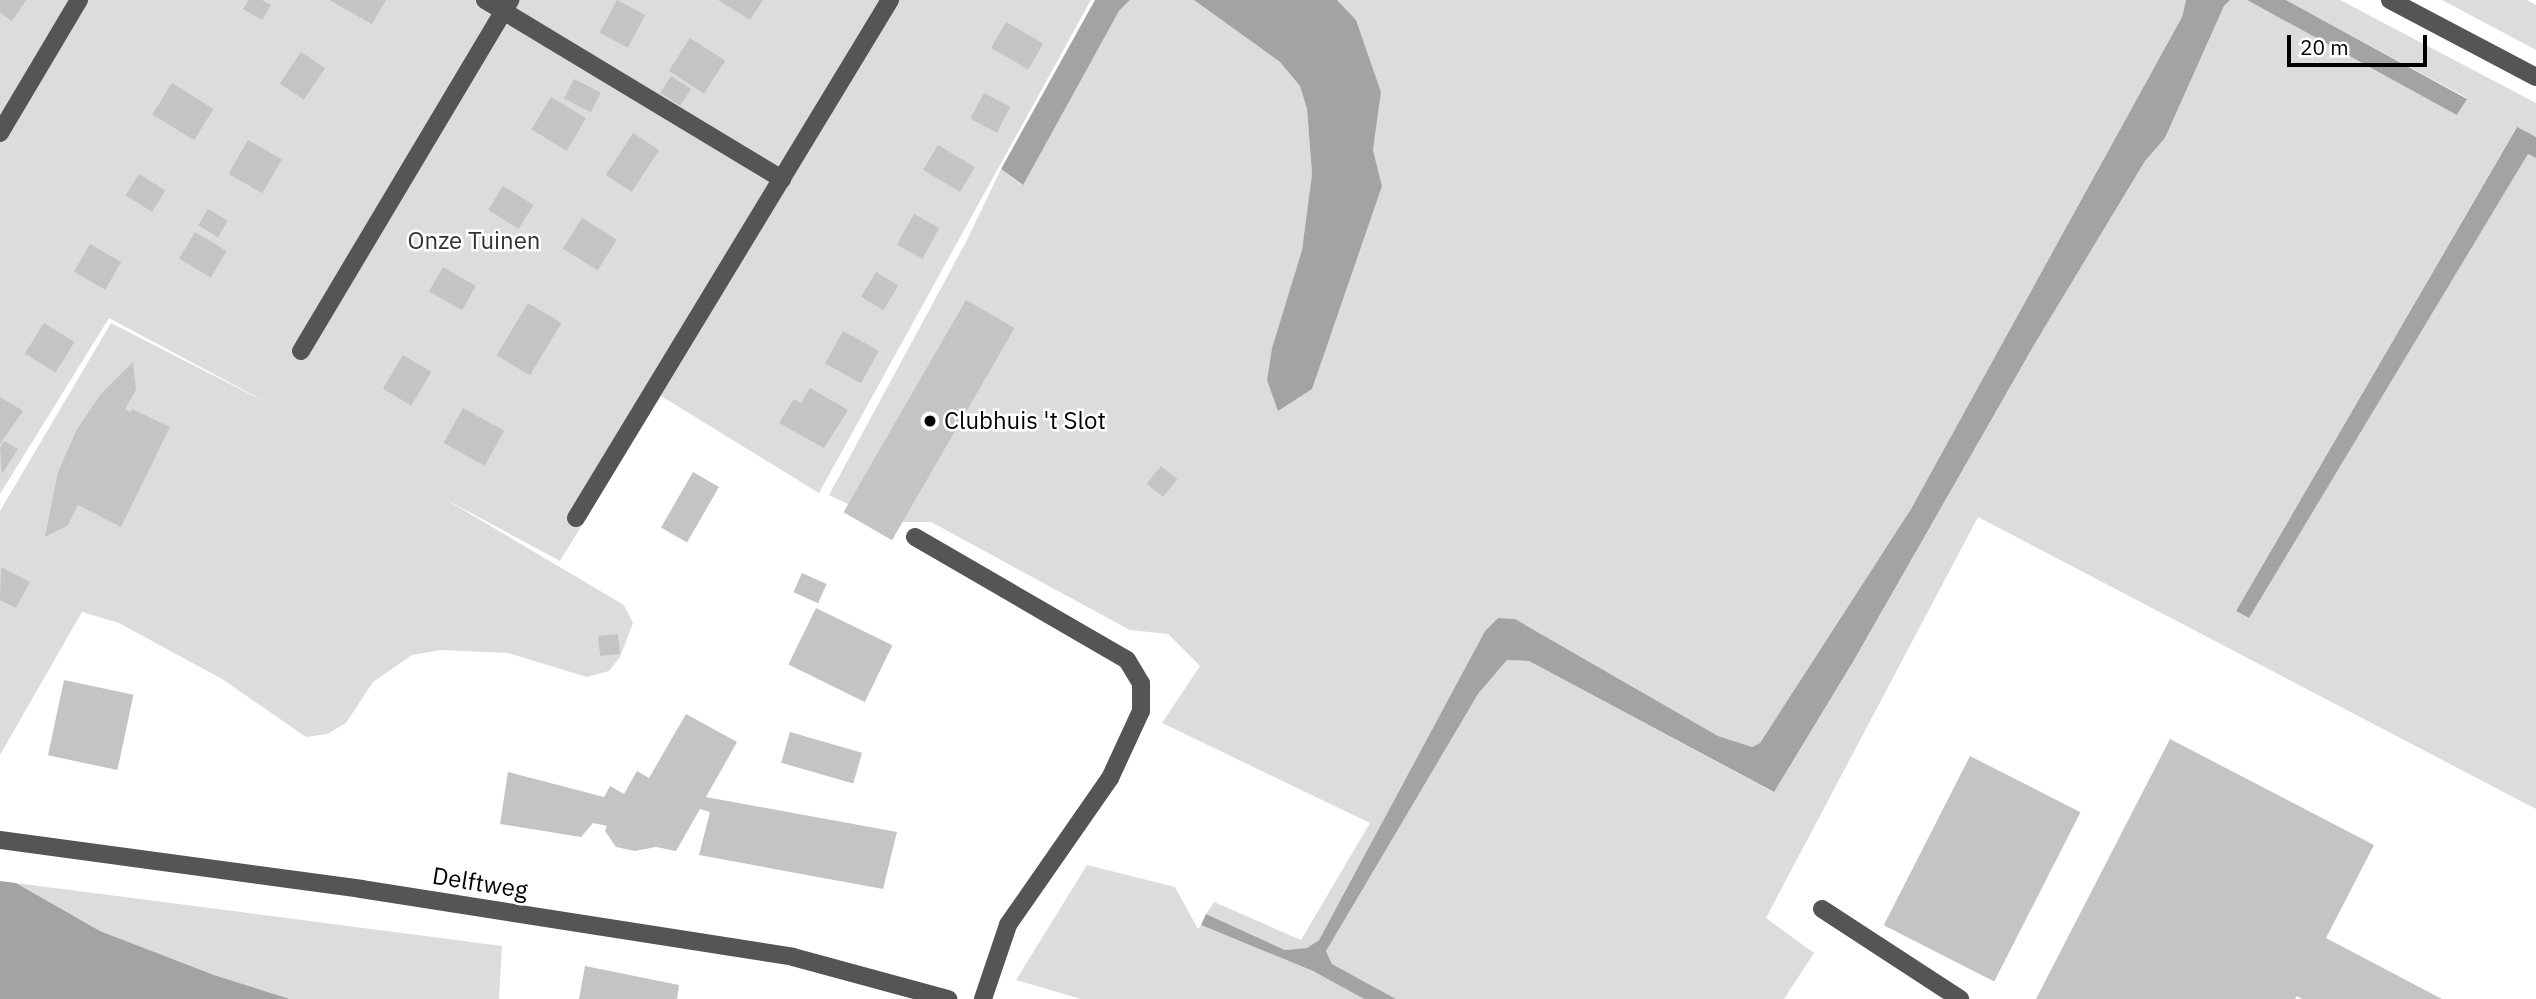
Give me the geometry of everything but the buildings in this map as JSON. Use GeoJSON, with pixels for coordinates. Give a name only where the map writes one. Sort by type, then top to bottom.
{"type":"FeatureCollection","features":[{"type":"Feature","properties":{"kind":"street"},"geometry":{"type":"LineString","coordinates":[[0,133],[79,0]]}},
{"type":"Feature","properties":{"kind":"street"},"geometry":{"type":"LineString","coordinates":[[485,0],[507,6],[782,179]]}},
{"type":"Feature","properties":{"kind":"street"},"geometry":{"type":"LineString","coordinates":[[576,518],[890,0]]}},
{"type":"Feature","properties":{"kind":"street"},"geometry":{"type":"LineString","coordinates":[[2390,0],[2536,77]]}},
{"type":"Feature","properties":{"kind":"street"},"geometry":{"type":"LineString","coordinates":[[301,351],[507,6]]}},
{"type":"Feature","properties":{"kind":"street"},"geometry":{"type":"LineString","coordinates":[[915,537],[1128,660],[1141,683],[1141,711],[1110,778],[1008,925],[982,999]]}},
{"type":"Feature","properties":{"kind":"street","name":"Delftweg"},"geometry":{"type":"LineString","coordinates":[[0,840],[361,889],[793,957],[948,999]]}},
{"type":"Feature","properties":{"kind":"street"},"geometry":{"type":"LineString","coordinates":[[1822,909],[1960,999]]}},
{"type":"Feature","properties":{"kind":"green space","name":"Onze Tuinen"},"geometry":{"type":"Polygon","coordinates":[[[0,0],[1091,0],[819,493],[661,396],[560,561],[443,498],[624,605],[633,623],[620,657],[609,671],[587,677],[508,653],[441,650],[412,655],[373,682],[346,723],[327,734],[306,737],[222,679],[119,623],[82,612],[0,755],[0,511],[111,323],[275,407],[109,318],[0,494],[0,0]]]}},
{"type":"Feature","properties":{"kind":"green space"},"geometry":{"type":"Polygon","coordinates":[[[1130,0],[1194,0],[1280,62],[1300,86],[1307,109],[1312,174],[1302,250],[1272,348],[1267,380],[1279,411],[1345,287],[1382,186],[1373,150],[1381,92],[1356,21],[1337,0],[2186,0],[2182,17],[1911,509],[1760,743],[1752,747],[1718,736],[1515,619],[1498,618],[1485,631],[1319,940],[1307,948],[1285,950],[1206,914],[1214,902],[1301,940],[1370,823],[1162,723],[1200,666],[1168,634],[1130,630],[931,522],[886,522],[829,495],[966,242],[1001,169],[1022,185],[1119,11],[1130,0]]]}},
{"type":"Feature","properties":{"kind":"green space"},"geometry":{"type":"Polygon","coordinates":[[[2230,0],[2247,0],[2458,115],[2467,98],[2286,0],[2340,0],[2536,103],[2536,137],[2516,128],[2236,611],[2249,618],[2528,154],[2536,158],[2536,809],[1978,517],[1766,918],[1814,953],[1784,999],[1396,999],[1332,964],[1326,951],[1334,935],[1478,694],[1507,660],[1529,661],[1773,792],[1854,660],[2034,345],[2145,161],[2165,138],[2224,6],[2230,0]]]}},
{"type":"Feature","properties":{"kind":"green space"},"geometry":{"type":"Polygon","coordinates":[[[2442,0],[2527,0],[2536,5],[2536,50],[2442,0]]]}},
{"type":"Feature","properties":{"kind":"green space"},"geometry":{"type":"Polygon","coordinates":[[[1087,865],[1175,887],[1198,929],[1201,925],[1313,971],[1364,999],[1081,999],[1016,980],[1087,865]]]}},
{"type":"Feature","properties":{"kind":"green space"},"geometry":{"type":"Polygon","coordinates":[[[16,883],[502,946],[499,999],[290,999],[214,975],[100,931],[16,883]]]}},
{"type":"Feature","properties":{"kind":"shaded area"},"geometry":{"type":"Polygon","coordinates":[[[1095,0],[1130,0],[1119,11],[1023,185],[1001,169],[1095,0]]]}},
{"type":"Feature","properties":{"kind":"shaded area"},"geometry":{"type":"Polygon","coordinates":[[[1194,0],[1337,0],[1356,20],[1381,92],[1373,150],[1382,186],[1312,389],[1278,411],[1267,380],[1272,348],[1302,250],[1312,174],[1307,109],[1300,86],[1280,62],[1194,0]]]}},
{"type":"Feature","properties":{"kind":"shaded area"},"geometry":{"type":"Polygon","coordinates":[[[2186,0],[2230,0],[2224,6],[2165,138],[2145,161],[2034,345],[1854,660],[1774,792],[1529,661],[1507,660],[1478,694],[1326,951],[1332,964],[1396,999],[1364,999],[1313,971],[1201,925],[1206,914],[1285,950],[1307,948],[1319,940],[1485,631],[1498,618],[1515,619],[1718,736],[1752,747],[1760,743],[1911,509],[2182,17],[2186,0]]]}},
{"type":"Feature","properties":{"kind":"shaded area"},"geometry":{"type":"Polygon","coordinates":[[[2247,0],[2286,0],[2467,99],[2457,115],[2247,0]]]}},
{"type":"Feature","properties":{"kind":"shaded area"},"geometry":{"type":"Polygon","coordinates":[[[2517,127],[2536,137],[2536,158],[2528,154],[2249,618],[2236,611],[2517,127]]]}},
{"type":"Feature","properties":{"kind":"shaded area"},"geometry":{"type":"Polygon","coordinates":[[[0,881],[16,883],[100,931],[214,975],[290,999],[0,999],[0,881]]]}},
{"type":"Feature","properties":{"kind":"place","name":"Clubhuis 't Slot"},"geometry":{"type":"Point","coordinates":[930,421]}}]}
